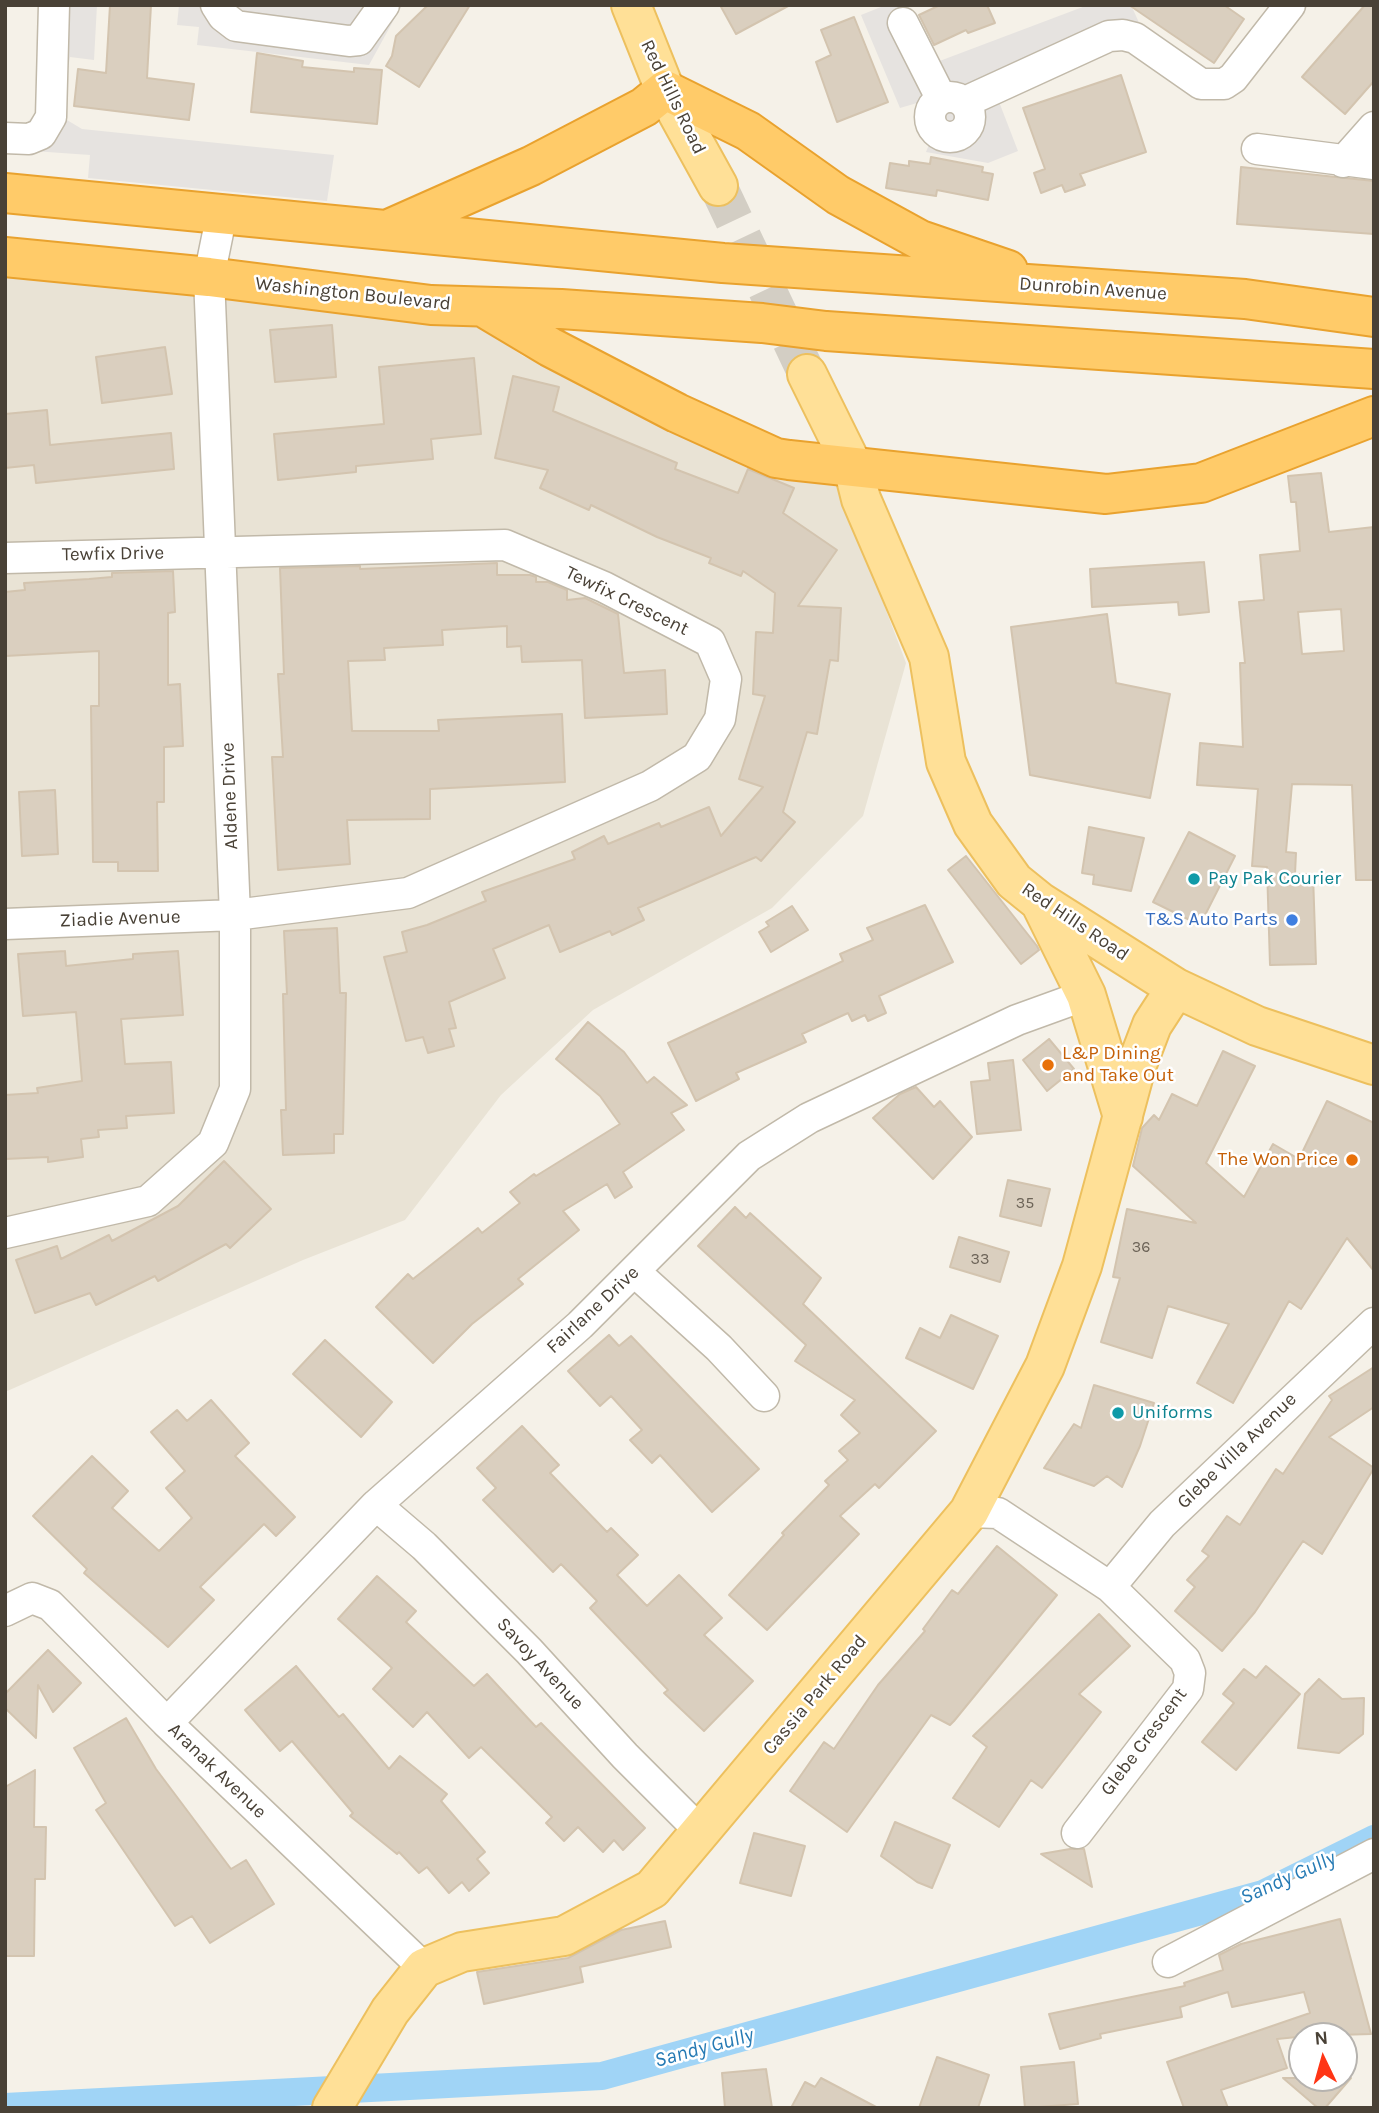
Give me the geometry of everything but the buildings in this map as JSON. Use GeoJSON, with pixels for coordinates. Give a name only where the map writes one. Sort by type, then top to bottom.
{"type":"FeatureCollection","features":[{"type":"Feature","properties":{"kind":"highway"},"geometry":{"type":"LineString","coordinates":[[5,193],[385,230],[555,153],[644,107],[665,90],[748,131],[838,195],[920,240],[984,263],[1078,288]]}},
{"type":"Feature","properties":{"kind":"highway","name":"Dunrobin Avenue"},"geometry":{"type":"LineString","coordinates":[[385,230],[812,271],[1245,299],[1374,317]]}},
{"type":"Feature","properties":{"kind":"highway","name":"Washington Boulevard"},"geometry":{"type":"LineString","coordinates":[[5,257],[209,277],[431,305],[748,322],[826,331],[1374,369]]}},
{"type":"Feature","properties":{"kind":"highway"},"geometry":{"type":"LineString","coordinates":[[481,306],[614,380],[776,458],[1106,494],[1201,483],[1374,416]]}},
{"type":"Feature","properties":{"kind":"main road","name":"Red Hills Road"},"geometry":{"type":"LineString","coordinates":[[631,5],[665,90],[718,186]]}},
{"type":"Feature","properties":{"kind":"main road","name":"Red Hills Road"},"geometry":{"type":"LineString","coordinates":[[807,374],[853,467],[861,499],[929,657],[946,762],[972,824],[1014,881],[1040,902],[1176,988],[1257,1027],[1374,1065]]}},
{"type":"Feature","properties":{"kind":"main road"},"geometry":{"type":"LineString","coordinates":[[1040,902],[1086,995],[1124,1117]]}},
{"type":"Feature","properties":{"kind":"main road"},"geometry":{"type":"LineString","coordinates":[[1086,995],[1112,947]]}},
{"type":"Feature","properties":{"kind":"main road","name":"Cassia Park Road"},"geometry":{"type":"LineString","coordinates":[[332,2108],[390,2011],[424,1968],[462,1952],[564,1936],[606,1916],[652,1889],[969,1512],[1045,1366],[1082,1266],[1136,1067],[1152,1024],[1176,988]]}},
{"type":"Feature","properties":{"kind":"main road"},"geometry":{"type":"LineString","coordinates":[[1086,995],[1106,1011],[1152,1024]]}},
{"type":"Feature","properties":{"kind":"street"},"geometry":{"type":"LineString","coordinates":[[5,138],[29,139],[41,134],[51,117],[54,5]]}},
{"type":"Feature","properties":{"kind":"street"},"geometry":{"type":"LineString","coordinates":[[216,5],[223,16],[236,26],[349,41],[359,40],[384,5]]}},
{"type":"Feature","properties":{"kind":"street"},"geometry":{"type":"LineString","coordinates":[[903,23],[953,100],[1109,36],[1123,35],[1135,38],[1201,83],[1224,84],[1233,78],[1290,5]]}},
{"type":"Feature","properties":{"kind":"street"},"geometry":{"type":"LineString","coordinates":[[1343,162],[1374,127]]}},
{"type":"Feature","properties":{"kind":"street"},"geometry":{"type":"LineString","coordinates":[[1257,149],[1374,164]]}},
{"type":"Feature","properties":{"kind":"street","name":"Aldene Drive"},"geometry":{"type":"LineString","coordinates":[[5,1233],[148,1201],[213,1143],[235,1089],[235,915],[209,277],[222,213]]}},
{"type":"Feature","properties":{"kind":"street","name":"Tewfix Crescent"},"geometry":{"type":"LineString","coordinates":[[222,552],[505,545],[604,587],[710,642],[726,679],[720,719],[697,757],[650,786],[408,893],[235,915]]}},
{"type":"Feature","properties":{"kind":"street","name":"Tewfix Drive"},"geometry":{"type":"LineString","coordinates":[[5,558],[222,552]]}},
{"type":"Feature","properties":{"kind":"street","name":"Ziadie Avenue"},"geometry":{"type":"LineString","coordinates":[[5,924],[235,915]]}},
{"type":"Feature","properties":{"kind":"street","name":"Fairlane Drive"},"geometry":{"type":"LineString","coordinates":[[166,1723],[376,1505],[580,1325],[749,1156],[779,1135],[1005,1025],[1086,995]]}},
{"type":"Feature","properties":{"kind":"street"},"geometry":{"type":"LineString","coordinates":[[635,1272],[719,1348],[764,1396]]}},
{"type":"Feature","properties":{"kind":"street","name":"Glebe Villa Avenue"},"geometry":{"type":"LineString","coordinates":[[1110,1587],[1162,1524],[1374,1323]]}},
{"type":"Feature","properties":{"kind":"street","name":"Savoy Avenue"},"geometry":{"type":"LineString","coordinates":[[376,1505],[424,1546],[520,1641],[625,1756],[699,1830]]}},
{"type":"Feature","properties":{"kind":"street","name":"Glebe Crescent"},"geometry":{"type":"LineString","coordinates":[[969,1512],[998,1513],[1110,1587],[1185,1660],[1190,1673],[1188,1689],[1077,1833]]}},
{"type":"Feature","properties":{"kind":"street","name":"Aranak Avenue"},"geometry":{"type":"LineString","coordinates":[[5,1611],[32,1598],[50,1605],[166,1723],[424,1968]]}},
{"type":"Feature","properties":{"kind":"street"},"geometry":{"type":"LineString","coordinates":[[1168,1962],[1374,1854]]}},
{"type":"Feature","properties":{"kind":"shaded area"},"geometry":{"type":"Polygon","coordinates":[[[45,5],[97,5],[94,60],[70,57],[62,104],[67,120],[82,129],[334,155],[327,201],[88,178],[90,155],[5,149],[5,93],[6,127],[26,124],[40,108],[45,5]]]}},
{"type":"Feature","properties":{"kind":"shaded area"},"geometry":{"type":"Polygon","coordinates":[[[179,5],[402,5],[369,65],[197,45],[199,27],[177,25],[179,5]]]}},
{"type":"Feature","properties":{"kind":"shaded area"},"geometry":{"type":"Polygon","coordinates":[[[886,5],[903,5],[929,65],[1088,5],[1131,5],[1146,38],[996,94],[1018,151],[988,163],[926,152],[932,137],[917,103],[900,108],[861,15],[886,5]]]}},
{"type":"Feature","properties":{"kind":"shaded area"},"geometry":{"type":"Polygon","coordinates":[[[5,257],[431,305],[482,328],[523,356],[589,385],[853,467],[846,504],[906,663],[863,816],[772,908],[593,1010],[501,1095],[405,1220],[303,1260],[5,1392],[5,257]]]}},
{"type":"Feature","properties":{"kind":"waterway","name":"Sandy Gully"},"geometry":{"type":"LineString","coordinates":[[5,2107],[602,2076],[1263,1894],[1374,1839]]}},
{"type":"Feature","properties":{"kind":"tunnel"},"geometry":{"type":"LineString","coordinates":[[718,186],[807,374]]}},
{"type":"Feature","properties":{"kind":"place","name":"Pay Pak Courier"},"geometry":{"type":"Point","coordinates":[1194,879]}},
{"type":"Feature","properties":{"kind":"place","name":"T&S Auto Parts"},"geometry":{"type":"Point","coordinates":[1292,920]}},
{"type":"Feature","properties":{"kind":"place","name":"L&P Dining and Take Out"},"geometry":{"type":"Point","coordinates":[1048,1065]}},
{"type":"Feature","properties":{"kind":"place","name":"The Won Price"},"geometry":{"type":"Point","coordinates":[1352,1160]}},
{"type":"Feature","properties":{"kind":"place","name":"Uniforms"},"geometry":{"type":"Point","coordinates":[1118,1413]}}]}
